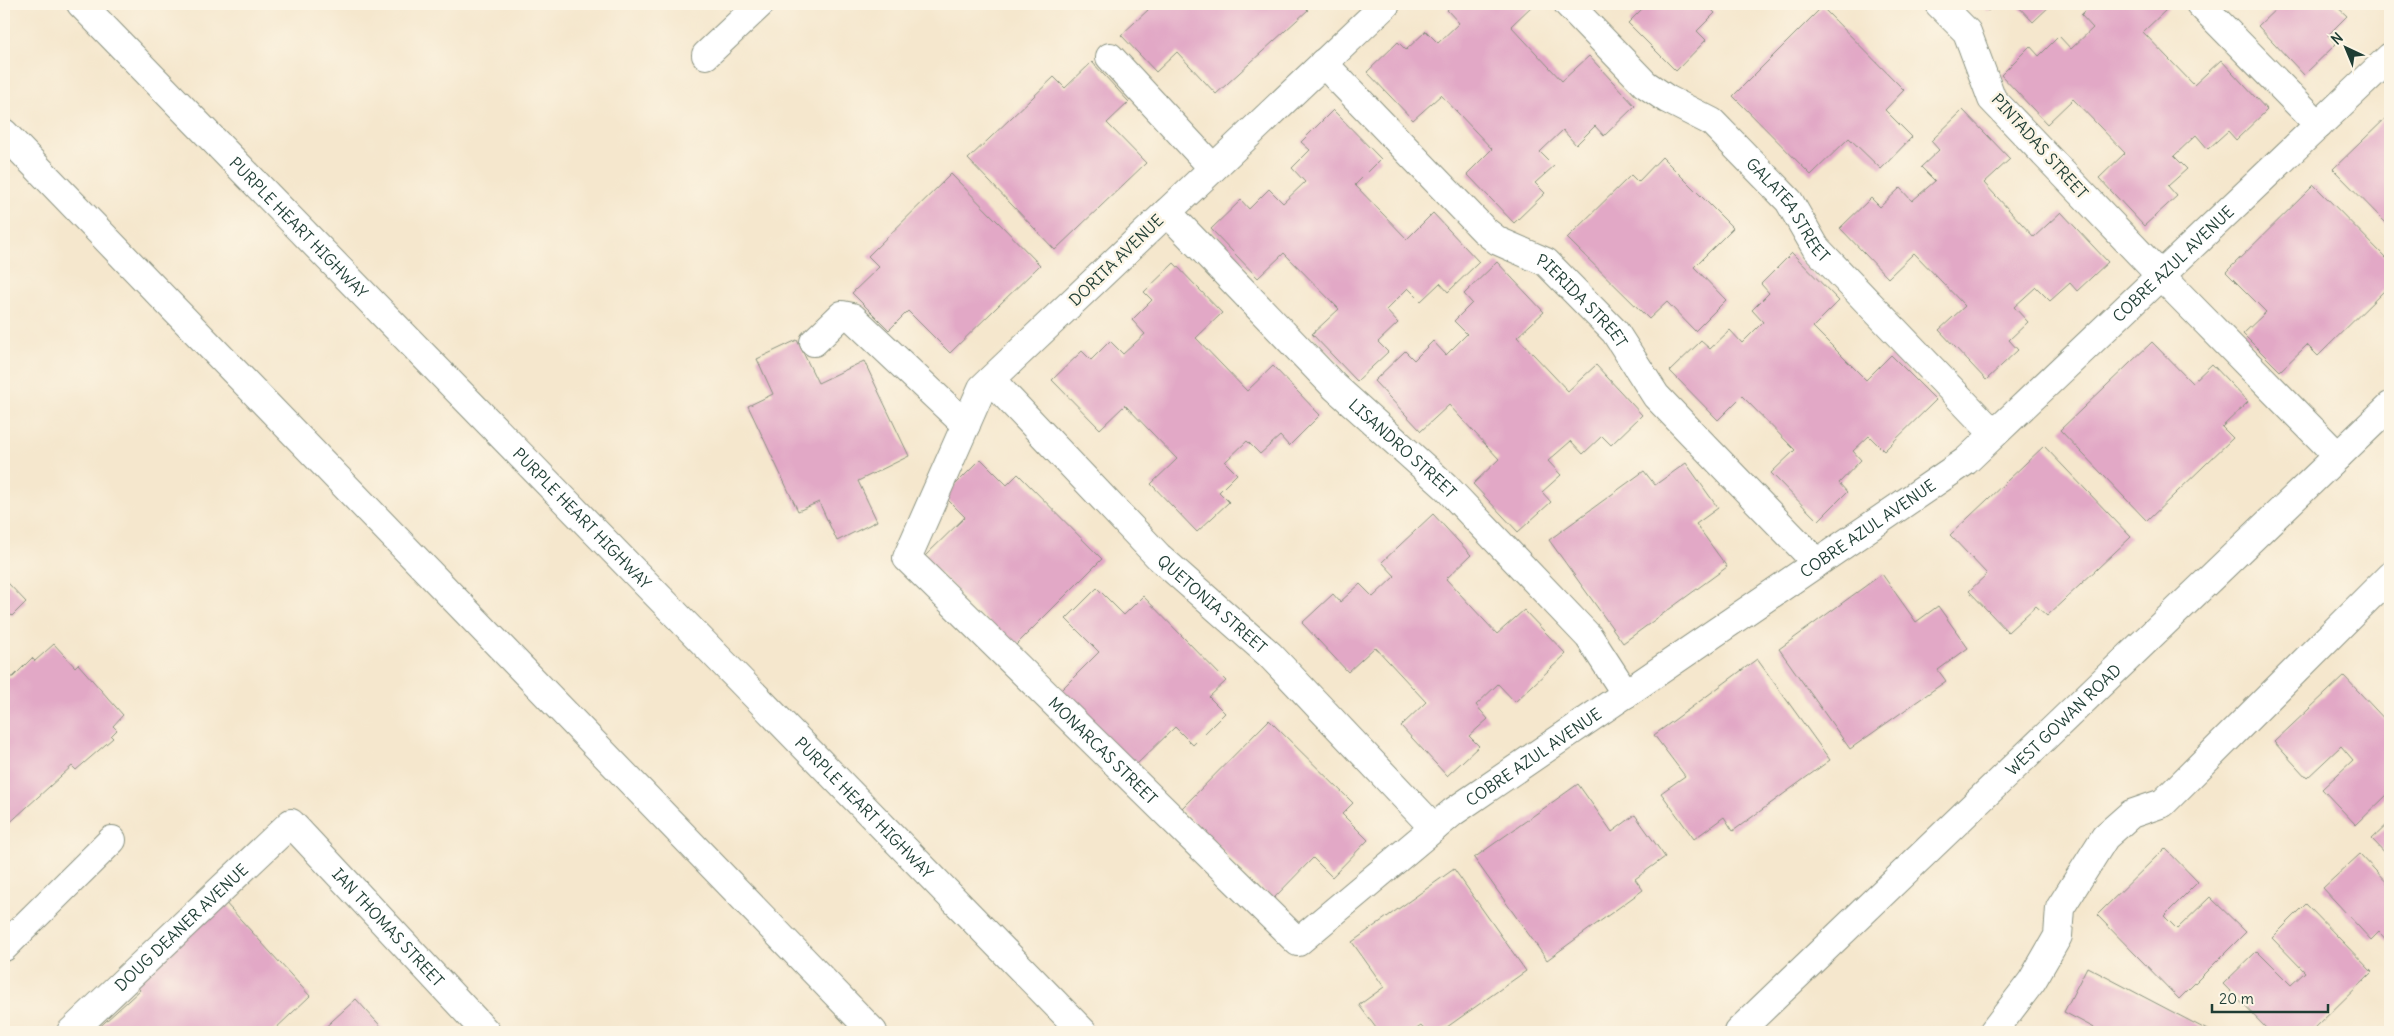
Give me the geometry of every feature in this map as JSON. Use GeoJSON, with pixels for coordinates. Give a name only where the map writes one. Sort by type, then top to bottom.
{"type":"FeatureCollection","features":[{"type":"Feature","properties":{"kind":"main road","name":"PURPLE HEART HIGHWAY"},"geometry":{"type":"LineString","coordinates":[[81,4],[1084,1032]]}},
{"type":"Feature","properties":{"kind":"main road"},"geometry":{"type":"LineString","coordinates":[[706,55],[760,4]]}},
{"type":"Feature","properties":{"kind":"main road","name":"DORITA AVENUE"},"geometry":{"type":"LineString","coordinates":[[907,558],[982,388],[1386,4]]}},
{"type":"Feature","properties":{"kind":"main road","name":"GALATEA STREET"},"geometry":{"type":"LineString","coordinates":[[1568,4],[1645,84],[1667,99],[1712,122],[1789,201],[1816,248],[1994,434]]}},
{"type":"Feature","properties":{"kind":"main road","name":"PINTADAS STREET"},"geometry":{"type":"LineString","coordinates":[[1939,4],[1967,32],[1992,99],[2161,276],[2338,456]]}},
{"type":"Feature","properties":{"kind":"main road"},"geometry":{"type":"LineString","coordinates":[[2200,4],[2319,125]]}},
{"type":"Feature","properties":{"kind":"main road"},"geometry":{"type":"LineString","coordinates":[[1110,57],[1213,168]]}},
{"type":"Feature","properties":{"kind":"main road","name":"COBRE AZUL AVENUE"},"geometry":{"type":"LineString","coordinates":[[1298,942],[1453,812],[1966,461],[2390,57]]}},
{"type":"Feature","properties":{"kind":"main road","name":"PIERIDA STREET"},"geometry":{"type":"LineString","coordinates":[[1323,63],[1484,230],[1498,240],[1546,262],[1615,332],[1656,396],[1817,563]]}},
{"type":"Feature","properties":{"kind":"main road"},"geometry":{"type":"LineString","coordinates":[[4,133],[873,1032]]}},
{"type":"Feature","properties":{"kind":"main road","name":"LISANDRO STREET"},"geometry":{"type":"LineString","coordinates":[[1167,212],[1335,387],[1445,486],[1589,637],[1626,694]]}},
{"type":"Feature","properties":{"kind":"main road"},"geometry":{"type":"LineString","coordinates":[[814,342],[842,315],[852,317],[966,425]]}},
{"type":"Feature","properties":{"kind":"main road","name":"QUETONIA STREET"},"geometry":{"type":"LineString","coordinates":[[991,380],[1158,556],[1270,656],[1434,828]]}},
{"type":"Feature","properties":{"kind":"main road","name":"WEST GOWAN ROAD"},"geometry":{"type":"LineString","coordinates":[[1738,1032],[2390,406]]}},
{"type":"Feature","properties":{"kind":"main road","name":"MONARCAS STREET"},"geometry":{"type":"LineString","coordinates":[[907,558],[1298,942]]}},
{"type":"Feature","properties":{"kind":"main road"},"geometry":{"type":"LineString","coordinates":[[1993,1032],[2032,981],[2058,936],[2060,908],[2105,838],[2131,814],[2163,803],[2390,576]]}},
{"type":"Feature","properties":{"kind":"main road","name":"DOUG DEANER AVENUE"},"geometry":{"type":"LineString","coordinates":[[71,1032],[291,823]]}},
{"type":"Feature","properties":{"kind":"main road","name":"IAN THOMAS STREET"},"geometry":{"type":"LineString","coordinates":[[291,823],[486,1032]]}},
{"type":"Feature","properties":{"kind":"main road"},"geometry":{"type":"LineString","coordinates":[[4,947],[112,840]]}},
{"type":"Feature","properties":{"kind":"building"},"geometry":{"type":"Polygon","coordinates":[[[1142,4],[1302,4],[1308,10],[1216,94],[1177,52],[1156,72],[1121,35],[1148,10],[1142,4]]]}},
{"type":"Feature","properties":{"kind":"building"},"geometry":{"type":"Polygon","coordinates":[[[1453,4],[1534,4],[1511,26],[1562,81],[1589,56],[1635,106],[1604,136],[1595,126],[1576,145],[1563,130],[1540,152],[1554,166],[1535,183],[1545,193],[1514,223],[1467,174],[1492,149],[1441,95],[1413,120],[1367,72],[1398,42],[1406,50],[1426,31],[1438,43],[1459,23],[1447,10],[1453,4]]]}},
{"type":"Feature","properties":{"kind":"building"},"geometry":{"type":"Polygon","coordinates":[[[1647,4],[1706,4],[1715,13],[1697,31],[1706,40],[1676,71],[1628,23],[1647,4]]]}},
{"type":"Feature","properties":{"kind":"building"},"geometry":{"type":"Polygon","coordinates":[[[1981,4],[1995,4],[1988,11],[1981,4]]]}},
{"type":"Feature","properties":{"kind":"building"},"geometry":{"type":"Polygon","coordinates":[[[2016,4],[2052,4],[2033,22],[2016,4]]]}},
{"type":"Feature","properties":{"kind":"building"},"geometry":{"type":"Polygon","coordinates":[[[2092,4],[2165,4],[2168,8],[2143,32],[2194,85],[2221,60],[2267,110],[2236,140],[2228,131],[2208,149],[2196,135],[2174,156],[2187,169],[2168,186],[2177,196],[2144,226],[2099,178],[2125,153],[2073,99],[2047,124],[2001,75],[2030,46],[2039,56],[2059,36],[2071,49],[2093,28],[2081,15],[2092,4]]]}},
{"type":"Feature","properties":{"kind":"building"},"geometry":{"type":"Polygon","coordinates":[[[2281,4],[2334,4],[2347,16],[2328,35],[2336,44],[2304,75],[2258,26],[2281,4]]]}},
{"type":"Feature","properties":{"kind":"building"},"geometry":{"type":"Polygon","coordinates":[[[1822,7],[1904,90],[1885,110],[1912,137],[1881,169],[1849,138],[1811,175],[1733,96],[1822,7]]]}},
{"type":"Feature","properties":{"kind":"building"},"geometry":{"type":"Polygon","coordinates":[[[1092,62],[1129,102],[1107,123],[1146,163],[1055,250],[968,159],[1054,77],[1065,88],[1092,62]]]}},
{"type":"Feature","properties":{"kind":"building"},"geometry":{"type":"Polygon","coordinates":[[[1333,110],[1381,159],[1355,185],[1407,239],[1433,213],[1479,262],[1448,292],[1440,283],[1421,301],[1408,288],[1386,310],[1398,323],[1378,342],[1388,352],[1357,381],[1312,334],[1339,309],[1284,253],[1258,278],[1211,229],[1241,200],[1249,209],[1269,189],[1283,203],[1305,182],[1292,168],[1310,150],[1301,142],[1333,110]]]}},
{"type":"Feature","properties":{"kind":"building"},"geometry":{"type":"Polygon","coordinates":[[[1963,110],[2010,159],[1984,183],[2034,237],[2061,212],[2108,262],[2077,291],[2070,283],[2050,301],[2036,287],[2014,307],[2028,322],[2009,340],[2018,350],[1986,380],[1939,330],[1965,306],[1914,253],[1888,278],[1840,228],[1871,198],[1880,207],[1900,188],[1912,201],[1935,181],[1921,167],[1939,150],[1931,141],[1963,110]]]}},
{"type":"Feature","properties":{"kind":"building"},"geometry":{"type":"Polygon","coordinates":[[[2390,114],[2390,227],[2333,169],[2390,114]]]}},
{"type":"Feature","properties":{"kind":"building"},"geometry":{"type":"Polygon","coordinates":[[[1662,157],[1733,228],[1694,267],[1726,300],[1695,331],[1667,302],[1649,319],[1567,238],[1631,175],[1638,182],[1662,157]]]}},
{"type":"Feature","properties":{"kind":"building"},"geometry":{"type":"Polygon","coordinates":[[[951,174],[1040,265],[950,353],[908,311],[889,330],[852,293],[879,267],[868,256],[951,174]]]}},
{"type":"Feature","properties":{"kind":"building"},"geometry":{"type":"Polygon","coordinates":[[[2314,185],[2390,262],[2390,285],[2318,356],[2307,345],[2280,371],[2243,334],[2266,312],[2226,272],[2314,185]]]}},
{"type":"Feature","properties":{"kind":"building"},"geometry":{"type":"Polygon","coordinates":[[[1792,253],[1839,301],[1813,327],[1866,380],[1891,355],[1936,400],[1884,451],[1869,436],[1853,451],[1861,460],[1839,483],[1847,492],[1818,521],[1771,473],[1795,450],[1742,396],[1718,420],[1670,371],[1701,341],[1710,349],[1730,330],[1742,343],[1763,322],[1752,310],[1769,293],[1761,284],[1792,253]]]}},
{"type":"Feature","properties":{"kind":"building"},"geometry":{"type":"Polygon","coordinates":[[[1497,262],[1544,312],[1517,337],[1568,391],[1596,365],[1642,415],[1611,445],[1602,436],[1583,454],[1571,441],[1548,461],[1561,475],[1542,492],[1551,502],[1518,532],[1473,484],[1499,459],[1449,405],[1421,431],[1374,381],[1405,351],[1414,360],[1433,341],[1446,355],[1467,334],[1454,321],[1472,303],[1464,294],[1497,262]]]}},
{"type":"Feature","properties":{"kind":"building"},"geometry":{"type":"Polygon","coordinates":[[[1174,263],[1222,313],[1196,338],[1247,391],[1273,366],[1320,415],[1289,446],[1280,436],[1260,454],[1247,441],[1225,462],[1237,474],[1219,492],[1229,502],[1197,532],[1151,484],[1177,459],[1125,405],[1100,429],[1052,380],[1082,351],[1091,360],[1110,341],[1123,354],[1145,334],[1132,320],[1152,300],[1144,292],[1174,263]]]}},
{"type":"Feature","properties":{"kind":"building"},"geometry":{"type":"Polygon","coordinates":[[[797,340],[818,383],[864,361],[909,456],[858,481],[877,521],[837,541],[819,502],[798,511],[748,406],[773,394],[757,359],[797,340]]]}},
{"type":"Feature","properties":{"kind":"building"},"geometry":{"type":"Polygon","coordinates":[[[2152,342],[2192,383],[2212,364],[2248,402],[2222,427],[2233,438],[2147,521],[2060,430],[2152,342]]]}},
{"type":"Feature","properties":{"kind":"building"},"geometry":{"type":"Polygon","coordinates":[[[2044,446],[2131,537],[2047,616],[2036,606],[2008,632],[1969,591],[1987,574],[1950,535],[2044,446]]]}},
{"type":"Feature","properties":{"kind":"building"},"geometry":{"type":"Polygon","coordinates":[[[981,459],[1007,485],[1018,474],[1102,559],[1014,647],[924,557],[965,517],[944,496],[981,459]]]}},
{"type":"Feature","properties":{"kind":"building"},"geometry":{"type":"Polygon","coordinates":[[[1686,463],[1718,508],[1696,524],[1727,567],[1623,643],[1549,540],[1644,471],[1655,485],[1686,463]]]}},
{"type":"Feature","properties":{"kind":"building"},"geometry":{"type":"Polygon","coordinates":[[[1433,514],[1471,555],[1446,579],[1497,634],[1524,610],[1566,654],[1515,702],[1498,684],[1476,705],[1488,719],[1469,736],[1479,746],[1447,776],[1401,726],[1426,702],[1375,647],[1348,672],[1302,623],[1333,594],[1340,602],[1360,584],[1373,597],[1395,576],[1382,562],[1433,514]]]}},
{"type":"Feature","properties":{"kind":"building"},"geometry":{"type":"Polygon","coordinates":[[[1882,574],[1916,622],[1938,606],[1968,648],[1938,670],[1946,681],[1850,749],[1779,649],[1882,574]]]}},
{"type":"Feature","properties":{"kind":"building"},"geometry":{"type":"Polygon","coordinates":[[[8,583],[26,602],[12,616],[8,612],[4,616],[4,585],[8,583]]]}},
{"type":"Feature","properties":{"kind":"building"},"geometry":{"type":"Polygon","coordinates":[[[1097,588],[1124,615],[1143,596],[1226,681],[1209,697],[1225,713],[1193,745],[1175,727],[1135,766],[1061,690],[1099,652],[1066,619],[1097,588]]]}},
{"type":"Feature","properties":{"kind":"building"},"geometry":{"type":"Polygon","coordinates":[[[54,644],[75,667],[78,664],[123,715],[113,726],[117,730],[111,736],[113,738],[76,770],[72,766],[4,828],[4,681],[7,677],[13,677],[32,658],[35,661],[54,644]]]}},
{"type":"Feature","properties":{"kind":"building"},"geometry":{"type":"Polygon","coordinates":[[[1757,659],[1830,760],[1733,831],[1724,817],[1694,839],[1661,793],[1685,776],[1654,735],[1757,659]]]}},
{"type":"Feature","properties":{"kind":"building"},"geometry":{"type":"Polygon","coordinates":[[[2344,676],[2390,725],[2390,792],[2356,825],[2322,789],[2353,760],[2341,746],[2307,778],[2274,742],[2344,676]]]}},
{"type":"Feature","properties":{"kind":"building"},"geometry":{"type":"Polygon","coordinates":[[[1269,720],[1353,803],[1342,814],[1368,840],[1332,877],[1313,858],[1273,899],[1181,809],[1269,720]]]}},
{"type":"Feature","properties":{"kind":"building"},"geometry":{"type":"Polygon","coordinates":[[[1578,784],[1612,832],[1635,815],[1665,857],[1635,879],[1643,890],[1547,960],[1474,858],[1578,784]]]}},
{"type":"Feature","properties":{"kind":"building"},"geometry":{"type":"Polygon","coordinates":[[[2390,822],[2390,858],[2372,839],[2390,822]]]}},
{"type":"Feature","properties":{"kind":"building"},"geometry":{"type":"Polygon","coordinates":[[[2165,848],[2198,882],[2164,916],[2177,929],[2210,897],[2246,932],[2179,999],[2097,915],[2165,848]]]}},
{"type":"Feature","properties":{"kind":"building"},"geometry":{"type":"Polygon","coordinates":[[[2360,854],[2390,886],[2390,944],[2379,932],[2371,940],[2323,888],[2360,854]]]}},
{"type":"Feature","properties":{"kind":"building"},"geometry":{"type":"Polygon","coordinates":[[[1454,869],[1526,971],[1440,1032],[1426,1032],[1421,1026],[1412,1032],[1379,1032],[1359,1005],[1384,987],[1352,942],[1454,869]]]}},
{"type":"Feature","properties":{"kind":"building"},"geometry":{"type":"Polygon","coordinates":[[[222,899],[310,996],[272,1032],[94,1032],[140,990],[132,981],[222,899]]]}},
{"type":"Feature","properties":{"kind":"building"},"geometry":{"type":"Polygon","coordinates":[[[2306,904],[2372,972],[2311,1032],[2270,1032],[2223,984],[2257,951],[2291,985],[2305,972],[2272,938],[2306,904]]]}},
{"type":"Feature","properties":{"kind":"building"},"geometry":{"type":"Polygon","coordinates":[[[2087,967],[2211,1032],[2102,1032],[2064,1012],[2087,967]]]}},
{"type":"Feature","properties":{"kind":"building"},"geometry":{"type":"Polygon","coordinates":[[[356,999],[386,1032],[320,1032],[356,999]]]}}]}
